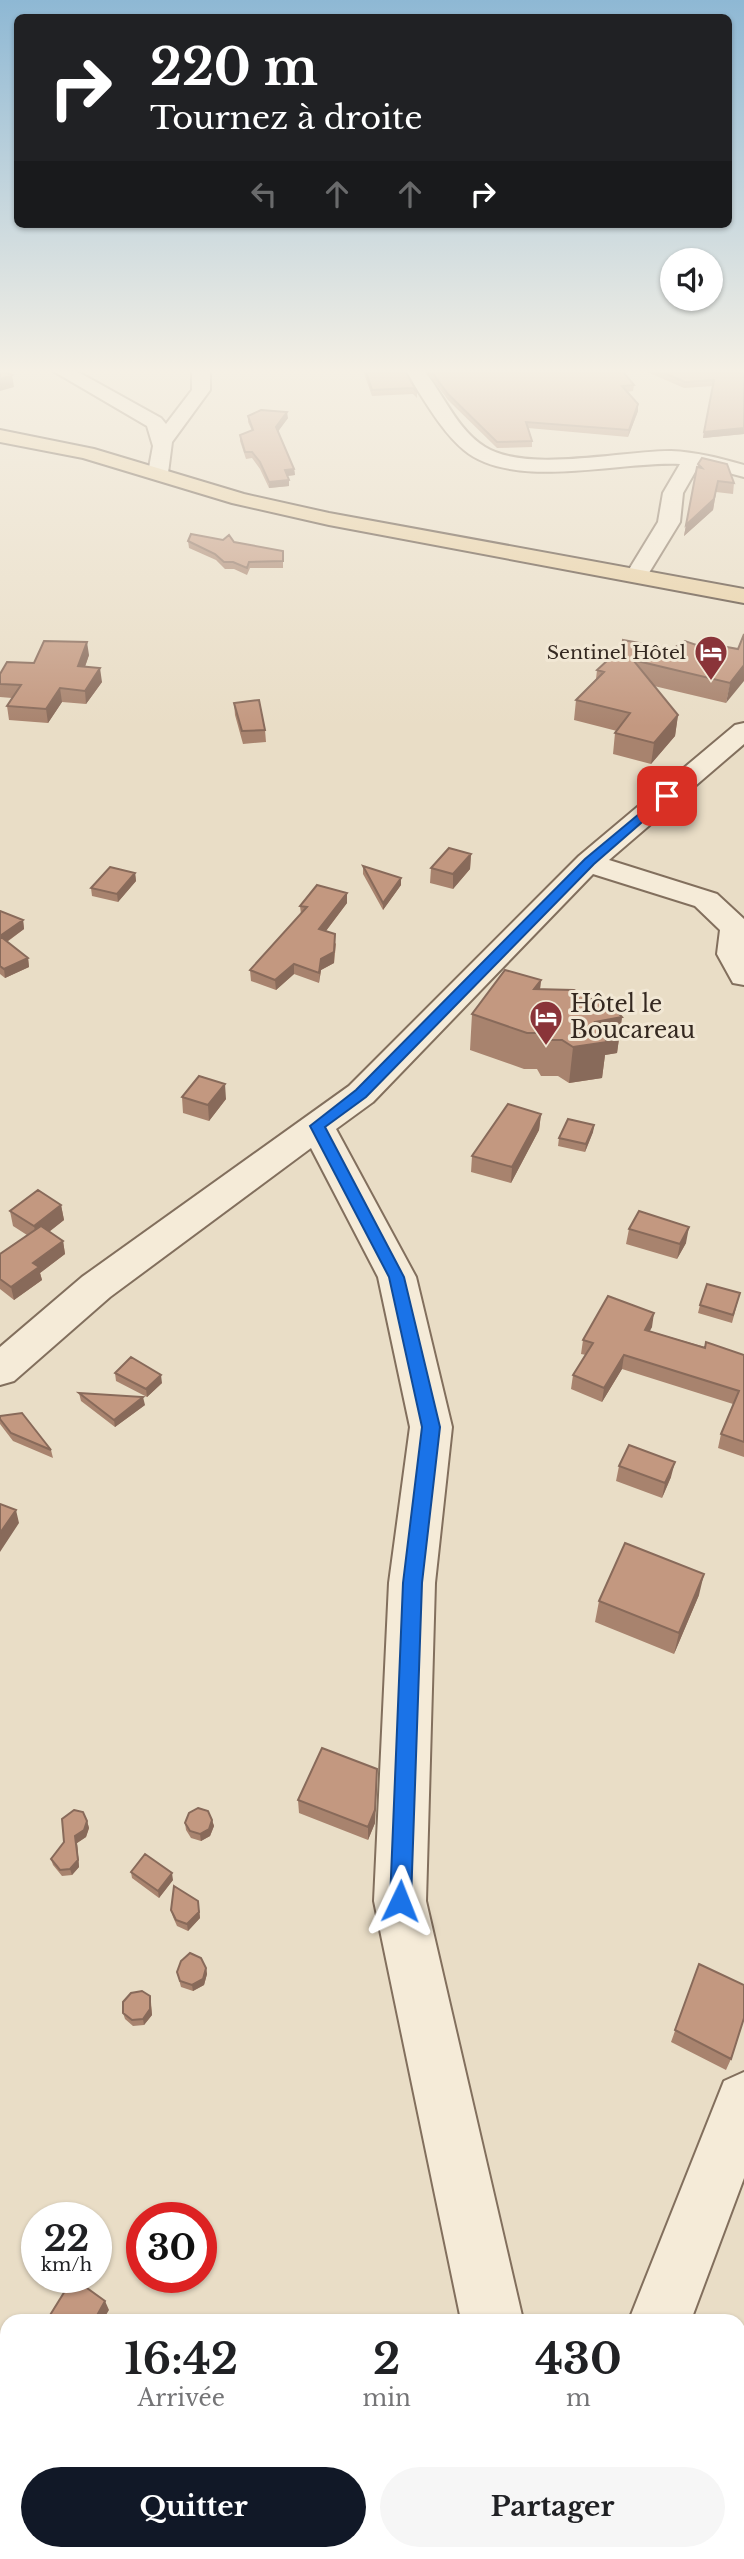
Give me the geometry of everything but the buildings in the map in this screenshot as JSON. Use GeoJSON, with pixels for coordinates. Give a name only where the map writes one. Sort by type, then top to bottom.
{"type":"FeatureCollection","features":[{"type":"Feature","properties":{"kind":"main road"},"geometry":{"type":"LineString","coordinates":[[203,487],[239,499],[329,519],[744,596]]}},
{"type":"Feature","properties":{"kind":"street"},"geometry":{"type":"LineString","coordinates":[[636,576],[669,522],[676,487]]}},
{"type":"Feature","properties":{"kind":"street"},"geometry":{"type":"LineString","coordinates":[[0,1370],[96,1287],[361,1094],[589,862],[744,731]]}},
{"type":"Feature","properties":{"kind":"street"},"geometry":{"type":"LineString","coordinates":[[589,862],[622,876],[706,900],[736,928],[733,954],[744,976]]}},
{"type":"Feature","properties":{"kind":"street"},"geometry":{"type":"LineString","coordinates":[[317,1126],[397,1277],[431,1427],[412,1583],[400,1901],[491,2314]]}},
{"type":"Feature","properties":{"kind":"street"},"geometry":{"type":"LineString","coordinates":[[662,2314],[744,2101]]}},
{"type":"Feature","properties":{"kind":"place","name":"Sentinel Hôtel"},"geometry":{"type":"Point","coordinates":[711,682]}},
{"type":"Feature","properties":{"kind":"place","name":"Hôtel le Boucareau"},"geometry":{"type":"Point","coordinates":[546,1047]}},
{"type":"Feature","properties":{"kind":"route"},"geometry":{"type":"LineString","coordinates":[[400,1901],[412,1583],[431,1427],[397,1277],[317,1126],[361,1094],[589,862],[667,796]]}}]}
